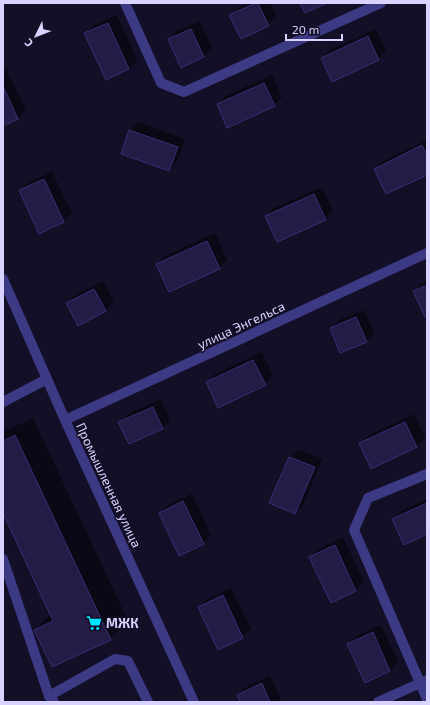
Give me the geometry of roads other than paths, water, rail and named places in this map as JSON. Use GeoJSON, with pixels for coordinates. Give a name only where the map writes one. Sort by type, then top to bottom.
{"type":"FeatureCollection","features":[{"type":"Feature","properties":{"kind":"street"},"geometry":{"type":"LineString","coordinates":[[125,3],[161,83],[184,92],[381,3]]}},
{"type":"Feature","properties":{"kind":"street","name":"улица Энгельса"},"geometry":{"type":"LineString","coordinates":[[65,420],[427,253]]}},
{"type":"Feature","properties":{"kind":"street","name":"Промышленная улица"},"geometry":{"type":"LineString","coordinates":[[3,279],[65,420],[194,702]]}},
{"type":"Feature","properties":{"kind":"street"},"geometry":{"type":"LineString","coordinates":[[3,402],[47,379]]}},
{"type":"Feature","properties":{"kind":"street"},"geometry":{"type":"LineString","coordinates":[[427,474],[368,498],[354,530],[423,682],[427,699]]}},
{"type":"Feature","properties":{"kind":"street"},"geometry":{"type":"LineString","coordinates":[[3,559],[51,699],[115,659],[122,659],[128,661],[148,702]]}},
{"type":"Feature","properties":{"kind":"street"},"geometry":{"type":"LineString","coordinates":[[378,702],[423,682]]}},
{"type":"Feature","properties":{"kind":"place","name":"МЖК"},"geometry":{"type":"Point","coordinates":[94,623]}}]}
